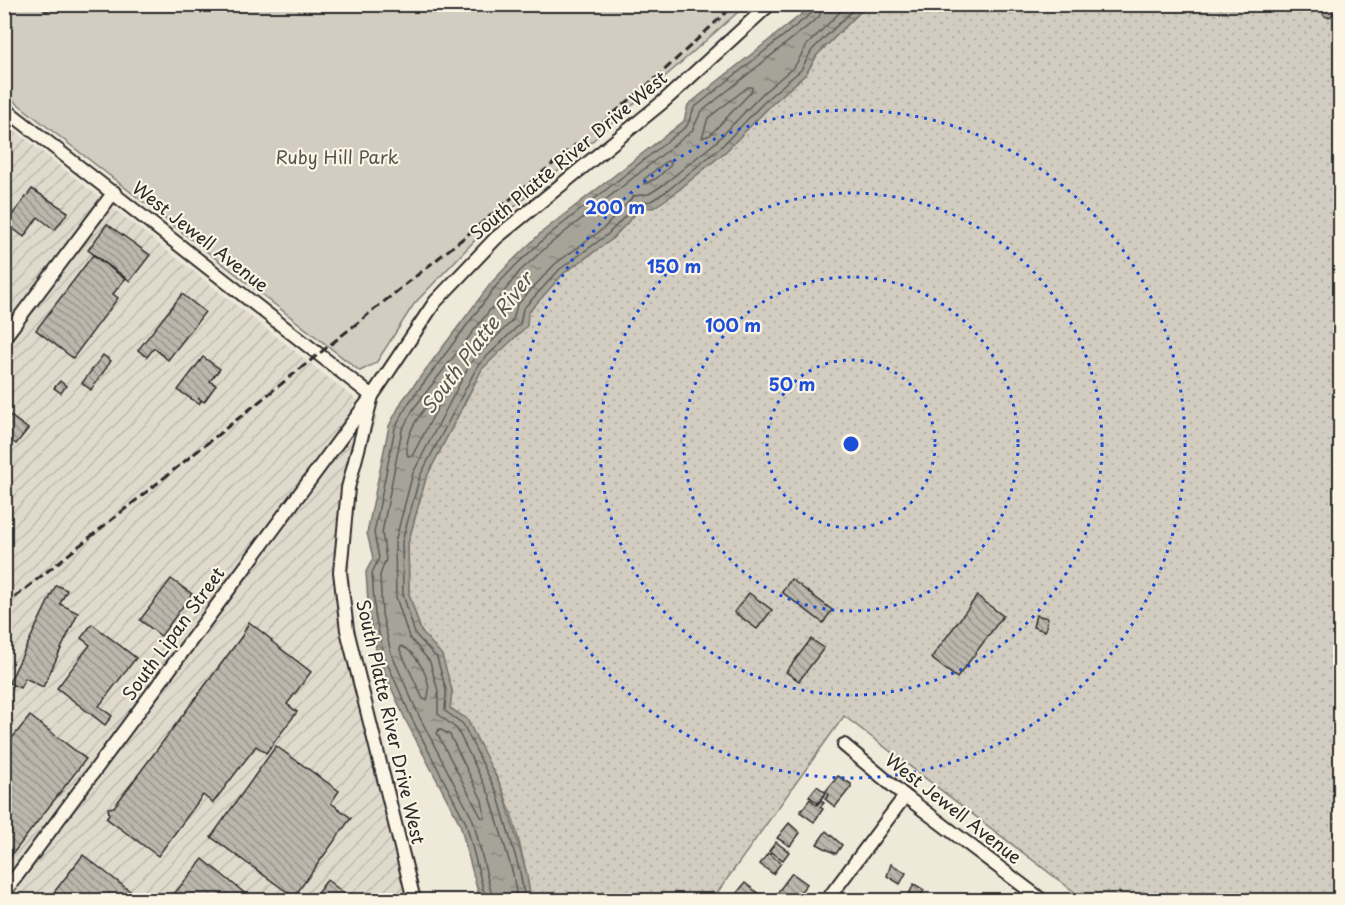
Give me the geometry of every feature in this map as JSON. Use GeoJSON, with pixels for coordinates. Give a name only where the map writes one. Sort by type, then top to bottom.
{"type":"FeatureCollection","features":[{"type":"Feature","properties":{"kind":"street","name":"South Platte River Drive West"},"geometry":{"type":"LineString","coordinates":[[414,900],[347,630],[340,572],[348,488],[372,396],[435,302],[496,238],[664,101],[770,4]]}},
{"type":"Feature","properties":{"kind":"street","name":"West Jewell Avenue"},"geometry":{"type":"LineString","coordinates":[[4,108],[372,396]]}},
{"type":"Feature","properties":{"kind":"street"},"geometry":{"type":"LineString","coordinates":[[4,338],[114,192]]}},
{"type":"Feature","properties":{"kind":"street","name":"South Lipan Street"},"geometry":{"type":"LineString","coordinates":[[4,893],[372,396]]}},
{"type":"Feature","properties":{"kind":"street","name":"West Jewell Avenue"},"geometry":{"type":"LineString","coordinates":[[844,745],[905,796],[1039,900]]}},
{"type":"Feature","properties":{"kind":"street"},"geometry":{"type":"LineString","coordinates":[[827,900],[905,796]]}},
{"type":"Feature","properties":{"kind":"shaded area"},"geometry":{"type":"Polygon","coordinates":[[[4,122],[377,416],[353,491],[349,573],[355,635],[422,900],[5,900],[4,122]]]}},
{"type":"Feature","properties":{"kind":"green space","name":"Ruby Hill Park"},"geometry":{"type":"Polygon","coordinates":[[[4,5],[746,5],[565,165],[479,236],[414,304],[376,363],[360,371],[5,94],[4,5]]]}},
{"type":"Feature","properties":{"kind":"green space"},"geometry":{"type":"Polygon","coordinates":[[[867,5],[1340,5],[1340,900],[1085,900],[844,716],[712,900],[531,900],[520,845],[503,791],[486,759],[450,708],[452,690],[421,631],[409,594],[408,543],[426,478],[482,369],[527,313],[564,273],[611,240],[642,207],[671,196],[725,152],[773,103],[806,74],[817,55],[867,5]]]}},
{"type":"Feature","properties":{"kind":"water","name":"South Platte River"},"geometry":{"type":"Polygon","coordinates":[[[813,5],[867,5],[817,55],[806,74],[773,103],[725,152],[653,208],[642,207],[611,240],[564,273],[528,313],[527,326],[482,369],[426,478],[408,543],[409,594],[421,631],[442,655],[452,690],[450,708],[467,719],[503,791],[526,871],[531,900],[480,900],[460,824],[406,721],[378,658],[369,616],[366,572],[373,558],[367,533],[389,426],[402,401],[492,282],[511,262],[542,232],[684,121],[688,105],[813,5]]]}},
{"type":"Feature","properties":{"kind":"building"},"geometry":{"type":"Polygon","coordinates":[[[36,4],[53,4],[47,12],[36,4]]]}},
{"type":"Feature","properties":{"kind":"building"},"geometry":{"type":"Polygon","coordinates":[[[1328,7],[1332,8],[1332,16],[1328,17],[1324,16],[1323,12],[1324,8],[1328,7]]]}},
{"type":"Feature","properties":{"kind":"building"},"geometry":{"type":"Polygon","coordinates":[[[32,189],[68,212],[55,230],[38,217],[24,237],[6,223],[32,189]]]}},
{"type":"Feature","properties":{"kind":"building"},"geometry":{"type":"Polygon","coordinates":[[[107,224],[150,255],[130,281],[88,250],[107,224]]]}},
{"type":"Feature","properties":{"kind":"building"},"geometry":{"type":"Polygon","coordinates":[[[93,255],[125,279],[113,294],[118,298],[73,358],[36,330],[93,255]]]}},
{"type":"Feature","properties":{"kind":"building"},"geometry":{"type":"Polygon","coordinates":[[[182,294],[205,312],[168,360],[154,348],[147,357],[138,350],[182,294]]]}},
{"type":"Feature","properties":{"kind":"building"},"geometry":{"type":"Polygon","coordinates":[[[103,355],[111,361],[91,390],[82,383],[103,355]]]}},
{"type":"Feature","properties":{"kind":"building"},"geometry":{"type":"Polygon","coordinates":[[[203,357],[220,369],[210,381],[216,385],[204,402],[198,398],[201,401],[199,404],[178,390],[203,357]]]}},
{"type":"Feature","properties":{"kind":"building"},"geometry":{"type":"Polygon","coordinates":[[[60,381],[66,386],[61,393],[54,388],[60,381]]]}},
{"type":"Feature","properties":{"kind":"building"},"geometry":{"type":"Polygon","coordinates":[[[4,411],[28,429],[16,444],[4,435],[4,411]]]}},
{"type":"Feature","properties":{"kind":"building"},"geometry":{"type":"Polygon","coordinates":[[[171,579],[192,594],[161,636],[140,620],[171,579]]]}},
{"type":"Feature","properties":{"kind":"building"},"geometry":{"type":"Polygon","coordinates":[[[791,579],[832,610],[823,623],[782,592],[791,579]]]}},
{"type":"Feature","properties":{"kind":"building"},"geometry":{"type":"Polygon","coordinates":[[[56,585],[67,590],[60,604],[78,613],[43,687],[25,678],[20,688],[9,683],[56,585]]]}},
{"type":"Feature","properties":{"kind":"building"},"geometry":{"type":"Polygon","coordinates":[[[749,593],[772,610],[757,629],[734,612],[749,593]]]}},
{"type":"Feature","properties":{"kind":"building"},"geometry":{"type":"Polygon","coordinates":[[[977,596],[1003,616],[957,678],[931,658],[977,596]]]}},
{"type":"Feature","properties":{"kind":"building"},"geometry":{"type":"Polygon","coordinates":[[[1036,615],[1048,618],[1045,631],[1033,627],[1036,615]]]}},
{"type":"Feature","properties":{"kind":"building"},"geometry":{"type":"Polygon","coordinates":[[[249,622],[311,672],[287,704],[297,712],[266,753],[256,746],[213,803],[203,795],[158,856],[106,818],[109,814],[108,808],[114,807],[242,636],[249,622]]]}},
{"type":"Feature","properties":{"kind":"building"},"geometry":{"type":"Polygon","coordinates":[[[92,624],[136,658],[99,706],[112,716],[105,725],[57,688],[90,645],[81,638],[92,624]]]}},
{"type":"Feature","properties":{"kind":"building"},"geometry":{"type":"Polygon","coordinates":[[[811,639],[824,648],[799,681],[786,672],[811,639]]]}},
{"type":"Feature","properties":{"kind":"building"},"geometry":{"type":"Polygon","coordinates":[[[30,716],[86,759],[4,865],[4,748],[30,716]]]}},
{"type":"Feature","properties":{"kind":"building"},"geometry":{"type":"Polygon","coordinates":[[[276,746],[339,791],[331,803],[351,818],[294,897],[211,837],[276,746]]]}},
{"type":"Feature","properties":{"kind":"building"},"geometry":{"type":"Polygon","coordinates":[[[838,776],[851,784],[851,787],[835,807],[825,799],[829,795],[825,792],[838,776]]]}},
{"type":"Feature","properties":{"kind":"building"},"geometry":{"type":"Polygon","coordinates":[[[817,786],[826,793],[818,803],[809,796],[817,786]]]}},
{"type":"Feature","properties":{"kind":"building"},"geometry":{"type":"Polygon","coordinates":[[[810,799],[817,805],[821,800],[824,803],[820,807],[823,809],[814,822],[800,812],[810,799]]]}},
{"type":"Feature","properties":{"kind":"building"},"geometry":{"type":"Polygon","coordinates":[[[789,823],[800,833],[790,846],[777,838],[789,823]]]}},
{"type":"Feature","properties":{"kind":"building"},"geometry":{"type":"Polygon","coordinates":[[[826,831],[842,845],[836,854],[817,844],[826,831]]]}},
{"type":"Feature","properties":{"kind":"building"},"geometry":{"type":"Polygon","coordinates":[[[776,842],[789,852],[783,860],[769,851],[776,842]]]}},
{"type":"Feature","properties":{"kind":"building"},"geometry":{"type":"Polygon","coordinates":[[[768,853],[781,863],[773,874],[760,864],[768,853]]]}},
{"type":"Feature","properties":{"kind":"building"},"geometry":{"type":"Polygon","coordinates":[[[83,855],[134,894],[129,900],[48,900],[83,855]]]}},
{"type":"Feature","properties":{"kind":"building"},"geometry":{"type":"Polygon","coordinates":[[[203,859],[253,900],[169,900],[203,859]]]}},
{"type":"Feature","properties":{"kind":"building"},"geometry":{"type":"Polygon","coordinates":[[[891,864],[906,873],[900,884],[887,876],[891,864]]]}},
{"type":"Feature","properties":{"kind":"building"},"geometry":{"type":"Polygon","coordinates":[[[792,873],[807,884],[794,900],[772,900],[792,873]]]}},
{"type":"Feature","properties":{"kind":"building"},"geometry":{"type":"Polygon","coordinates":[[[327,880],[353,900],[312,900],[327,880]]]}},
{"type":"Feature","properties":{"kind":"building"},"geometry":{"type":"Polygon","coordinates":[[[745,883],[759,894],[759,900],[745,900],[736,894],[745,883]]]}},
{"type":"Feature","properties":{"kind":"building"},"geometry":{"type":"Polygon","coordinates":[[[914,884],[924,890],[918,900],[909,894],[914,884]]]}},
{"type":"Feature","properties":{"kind":"railway"},"geometry":{"type":"LineString","coordinates":[[4,606],[461,240],[656,78],[735,4]]}}]}
